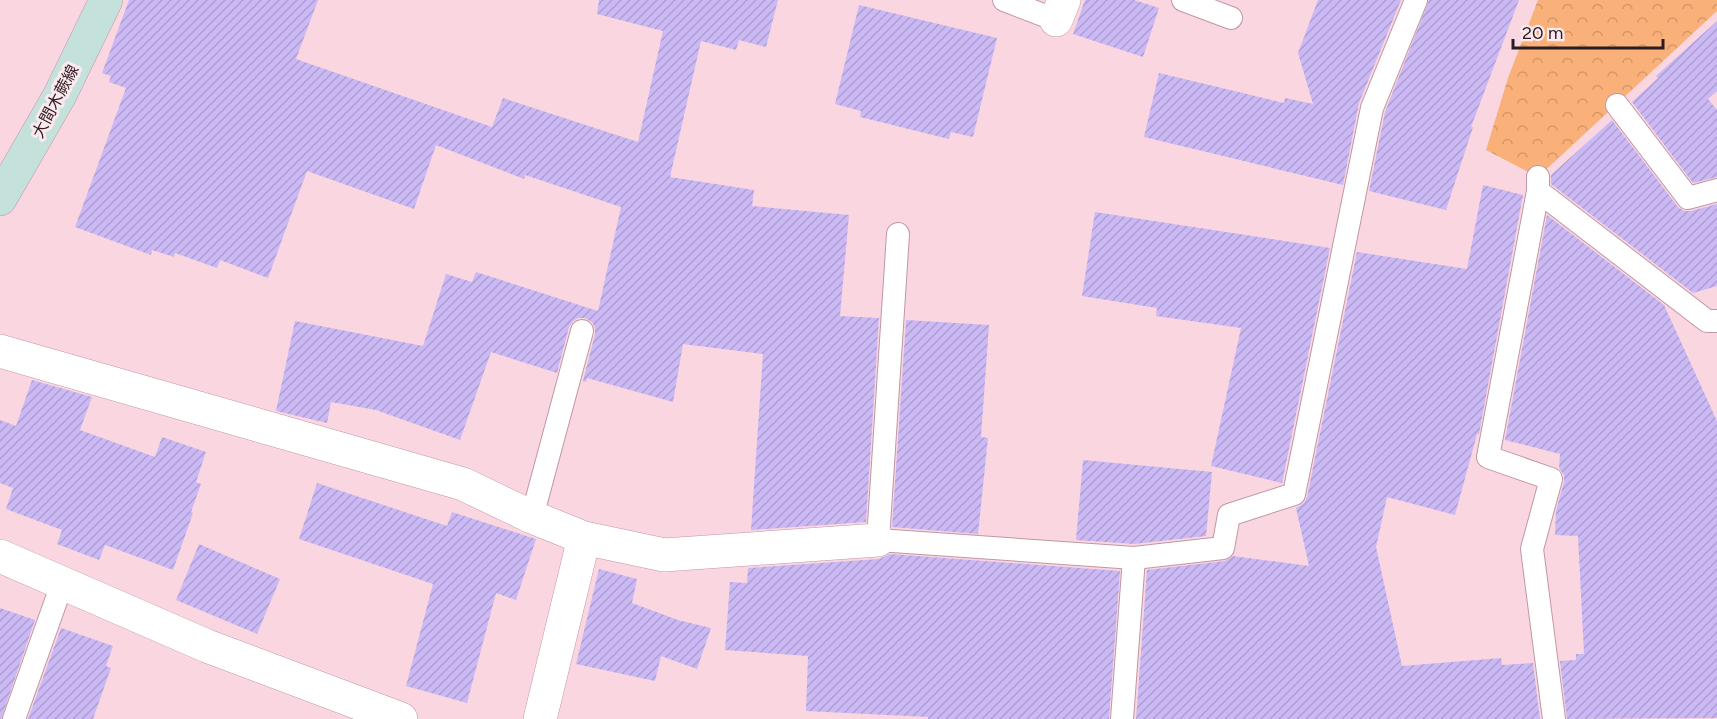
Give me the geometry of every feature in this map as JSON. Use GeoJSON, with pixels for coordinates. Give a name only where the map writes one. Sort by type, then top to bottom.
{"type":"FeatureCollection","features":[{"type":"Feature","properties":{"kind":"main road","name":"大間木蕨線"},"geometry":{"type":"LineString","coordinates":[[0,199],[60,95],[106,0]]}},
{"type":"Feature","properties":{"kind":"street"},"geometry":{"type":"LineString","coordinates":[[0,351],[464,484],[531,517],[584,538],[664,555],[879,540]]}},
{"type":"Feature","properties":{"kind":"street"},"geometry":{"type":"LineString","coordinates":[[540,719],[584,538]]}},
{"type":"Feature","properties":{"kind":"street"},"geometry":{"type":"LineString","coordinates":[[0,556],[207,646],[401,719]]}},
{"type":"Feature","properties":{"kind":"lane"},"geometry":{"type":"LineString","coordinates":[[1004,0],[1060,10]]}},
{"type":"Feature","properties":{"kind":"lane"},"geometry":{"type":"LineString","coordinates":[[1183,0],[1231,18]]}},
{"type":"Feature","properties":{"kind":"lane"},"geometry":{"type":"LineString","coordinates":[[898,234],[879,540],[1134,558],[1223,548],[1229,515],[1294,494],[1372,108],[1416,0]]}},
{"type":"Feature","properties":{"kind":"lane"},"geometry":{"type":"LineString","coordinates":[[1617,105],[1688,198],[1717,190]]}},
{"type":"Feature","properties":{"kind":"lane"},"geometry":{"type":"LineString","coordinates":[[1554,719],[1532,549],[1551,479],[1488,457],[1538,184],[1707,321],[1717,321]]}},
{"type":"Feature","properties":{"kind":"lane"},"geometry":{"type":"LineString","coordinates":[[531,517],[582,331]]}},
{"type":"Feature","properties":{"kind":"lane"},"geometry":{"type":"LineString","coordinates":[[1122,719],[1134,558]]}},
{"type":"Feature","properties":{"kind":"lane"},"geometry":{"type":"LineString","coordinates":[[14,719],[62,584]]}},
{"type":"Feature","properties":{"kind":"green space"},"geometry":{"type":"Polygon","coordinates":[[[1538,0],[1717,0],[1717,11],[1538,177],[1486,150],[1508,78],[1538,0]]]}},
{"type":"Feature","properties":{"kind":"building"},"geometry":{"type":"Polygon","coordinates":[[[129,0],[318,0],[296,59],[492,127],[503,98],[638,142],[663,31],[597,14],[599,0],[778,0],[766,47],[739,40],[736,50],[701,41],[670,177],[754,190],[752,206],[849,215],[840,316],[879,318],[866,522],[751,530],[763,354],[683,344],[673,402],[587,378],[586,382],[583,381],[595,334],[592,322],[585,318],[578,318],[569,327],[557,373],[491,352],[460,440],[376,410],[331,402],[327,423],[276,411],[295,321],[423,346],[446,274],[472,282],[476,272],[598,311],[621,207],[525,175],[524,179],[436,145],[414,209],[307,171],[268,278],[220,260],[217,268],[175,253],[174,257],[152,250],[151,255],[75,227],[126,88],[109,82],[111,76],[102,73],[129,0]]]}},
{"type":"Feature","properties":{"kind":"building"},"geometry":{"type":"Polygon","coordinates":[[[1085,0],[1134,0],[1159,8],[1143,57],[1073,34],[1085,0]]]}},
{"type":"Feature","properties":{"kind":"building"},"geometry":{"type":"Polygon","coordinates":[[[1318,0],[1401,0],[1359,103],[1343,185],[1144,137],[1159,73],[1284,103],[1285,98],[1313,104],[1298,53],[1318,0]]]}},
{"type":"Feature","properties":{"kind":"building"},"geometry":{"type":"Polygon","coordinates":[[[1429,0],[1519,0],[1471,127],[1473,127],[1446,210],[1369,191],[1385,112],[1429,0]]]}},
{"type":"Feature","properties":{"kind":"building"},"geometry":{"type":"Polygon","coordinates":[[[859,5],[997,38],[973,137],[951,132],[949,139],[860,117],[861,111],[835,104],[859,5]]]}},
{"type":"Feature","properties":{"kind":"building"},"geometry":{"type":"Polygon","coordinates":[[[1717,21],[1717,91],[1708,99],[1717,110],[1717,177],[1693,183],[1632,102],[1658,78],[1656,76],[1717,21]]]}},
{"type":"Feature","properties":{"kind":"building"},"geometry":{"type":"Polygon","coordinates":[[[1612,120],[1678,207],[1684,211],[1691,211],[1717,204],[1717,286],[1693,293],[1551,184],[1551,175],[1612,120]]]}},
{"type":"Feature","properties":{"kind":"building"},"geometry":{"type":"Polygon","coordinates":[[[1483,185],[1523,195],[1479,434],[1477,434],[1455,515],[1387,497],[1376,547],[1402,666],[1501,658],[1502,665],[1533,663],[1540,719],[1136,719],[1147,570],[1225,561],[1233,556],[1309,566],[1296,508],[1304,503],[1307,497],[1357,252],[1467,269],[1483,185]]]}},
{"type":"Feature","properties":{"kind":"building"},"geometry":{"type":"Polygon","coordinates":[[[1095,212],[1330,248],[1282,483],[1211,466],[1241,328],[1156,316],[1157,308],[1082,296],[1095,212]]]}},
{"type":"Feature","properties":{"kind":"building"},"geometry":{"type":"Polygon","coordinates":[[[1547,215],[1664,305],[1717,421],[1717,718],[1567,719],[1560,661],[1576,660],[1576,654],[1584,654],[1578,536],[1555,535],[1556,511],[1564,482],[1564,475],[1559,468],[1560,454],[1505,440],[1547,215]]]}},
{"type":"Feature","properties":{"kind":"building"},"geometry":{"type":"Polygon","coordinates":[[[906,320],[989,325],[981,437],[988,438],[978,534],[892,527],[906,320]]]}},
{"type":"Feature","properties":{"kind":"building"},"geometry":{"type":"Polygon","coordinates":[[[32,380],[92,397],[80,430],[155,457],[162,437],[206,452],[196,482],[201,484],[191,512],[193,513],[173,570],[105,545],[99,560],[57,544],[62,530],[6,509],[13,488],[0,483],[0,420],[16,426],[32,380]]]}},
{"type":"Feature","properties":{"kind":"building"},"geometry":{"type":"Polygon","coordinates":[[[1083,460],[1212,472],[1206,536],[1134,544],[1076,540],[1083,460]]]}},
{"type":"Feature","properties":{"kind":"building"},"geometry":{"type":"Polygon","coordinates":[[[317,483],[447,526],[452,512],[536,539],[516,600],[496,593],[467,703],[406,686],[433,584],[299,539],[317,483]]]}},
{"type":"Feature","properties":{"kind":"building"},"geometry":{"type":"Polygon","coordinates":[[[199,544],[280,579],[257,634],[176,600],[199,544]]]}},
{"type":"Feature","properties":{"kind":"building"},"geometry":{"type":"Polygon","coordinates":[[[890,554],[1120,571],[1109,719],[928,719],[928,717],[806,711],[808,656],[725,650],[730,582],[747,583],[748,568],[879,559],[890,554]]]}},
{"type":"Feature","properties":{"kind":"building"},"geometry":{"type":"Polygon","coordinates":[[[599,569],[637,579],[632,603],[678,620],[711,628],[697,669],[661,656],[655,681],[576,664],[599,569]]]}},
{"type":"Feature","properties":{"kind":"building"},"geometry":{"type":"Polygon","coordinates":[[[0,608],[35,620],[1,719],[0,719],[0,608]]]}},
{"type":"Feature","properties":{"kind":"building"},"geometry":{"type":"Polygon","coordinates":[[[61,628],[113,646],[106,666],[111,668],[93,719],[28,719],[61,628]]]}}]}
